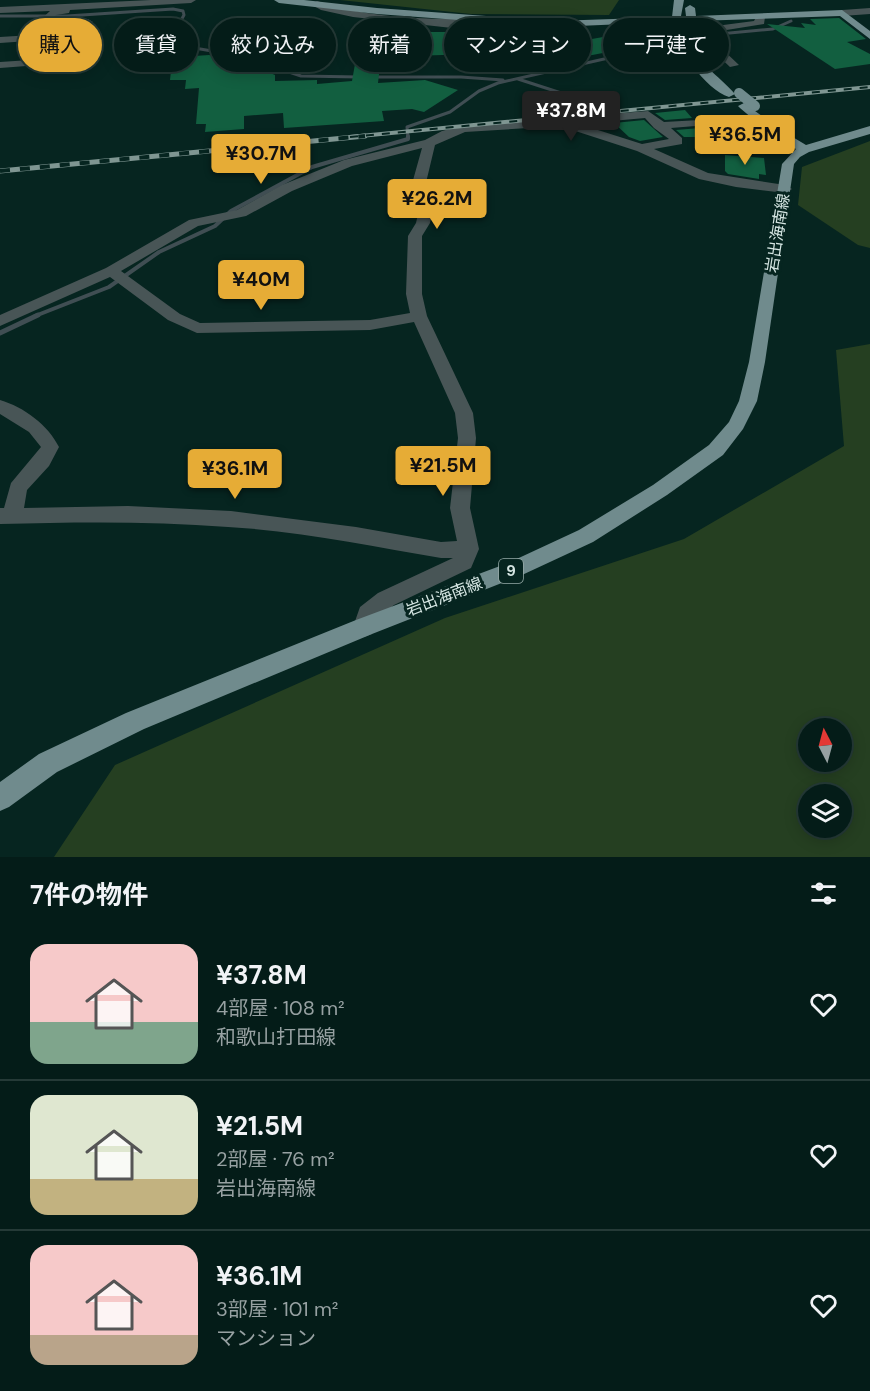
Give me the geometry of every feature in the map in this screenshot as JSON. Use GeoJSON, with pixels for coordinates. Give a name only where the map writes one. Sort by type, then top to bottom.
{"type":"FeatureCollection","features":[{"type":"Feature","properties":{"kind":"main road"},"geometry":{"type":"LineString","coordinates":[[279,0],[464,18]]}},
{"type":"Feature","properties":{"kind":"main road"},"geometry":{"type":"LineString","coordinates":[[679,0],[675,15],[680,39],[688,54],[750,106],[777,133],[805,149],[870,130]]}},
{"type":"Feature","properties":{"kind":"main road"},"geometry":{"type":"LineString","coordinates":[[691,0],[693,37],[701,52],[734,93]]}},
{"type":"Feature","properties":{"kind":"main road"},"geometry":{"type":"LineString","coordinates":[[591,21],[690,14],[760,17],[842,14],[870,36]]}},
{"type":"Feature","properties":{"kind":"main road","name":"岩出海南線"},"geometry":{"type":"LineString","coordinates":[[0,798],[48,763],[135,721],[364,627],[515,569],[586,536],[660,490],[716,450],[737,425],[748,401],[757,362],[788,164],[796,154],[805,149]]}},
{"type":"Feature","properties":{"kind":"street"},"geometry":{"type":"LineString","coordinates":[[0,10],[191,0]]}},
{"type":"Feature","properties":{"kind":"street"},"geometry":{"type":"LineString","coordinates":[[317,4],[325,9],[385,18]]}},
{"type":"Feature","properties":{"kind":"street"},"geometry":{"type":"LineString","coordinates":[[48,18],[53,13],[88,7]]}},
{"type":"Feature","properties":{"kind":"street"},"geometry":{"type":"LineString","coordinates":[[842,14],[870,11]]}},
{"type":"Feature","properties":{"kind":"street"},"geometry":{"type":"LineString","coordinates":[[734,65],[716,48],[708,30],[755,24],[760,22],[760,17]]}},
{"type":"Feature","properties":{"kind":"street"},"geometry":{"type":"LineString","coordinates":[[432,23],[444,23]]}},
{"type":"Feature","properties":{"kind":"street"},"geometry":{"type":"LineString","coordinates":[[432,23],[444,24]]}},
{"type":"Feature","properties":{"kind":"street"},"geometry":{"type":"LineString","coordinates":[[0,40],[18,39]]}},
{"type":"Feature","properties":{"kind":"street"},"geometry":{"type":"LineString","coordinates":[[0,65],[18,64]]}},
{"type":"Feature","properties":{"kind":"street"},"geometry":{"type":"LineString","coordinates":[[0,321],[111,272],[194,223],[241,213],[287,188],[348,162],[429,143],[446,134],[464,129],[648,114],[658,126],[678,141],[641,148]]}},
{"type":"Feature","properties":{"kind":"street"},"geometry":{"type":"LineString","coordinates":[[658,126],[732,120]]}},
{"type":"Feature","properties":{"kind":"street"},"geometry":{"type":"LineString","coordinates":[[561,122],[641,148],[719,181],[784,189]]}},
{"type":"Feature","properties":{"kind":"street"},"geometry":{"type":"LineString","coordinates":[[364,627],[368,614],[386,599],[464,562],[469,549],[460,508],[467,438],[464,413],[420,316],[414,294],[415,236],[423,223],[425,214],[417,191],[429,143]]}},
{"type":"Feature","properties":{"kind":"street"},"geometry":{"type":"LineString","coordinates":[[111,272],[174,317],[197,327],[216,330],[302,325],[370,325],[420,316]]}},
{"type":"Feature","properties":{"kind":"street"},"geometry":{"type":"LineString","coordinates":[[0,406],[47,437],[50,447],[42,461],[18,489],[6,515],[128,514],[231,519],[334,532],[441,550],[469,549]]}},
{"type":"Feature","properties":{"kind":"green space"},"geometry":{"type":"Polygon","coordinates":[[[340,0],[619,0],[609,15],[471,14],[340,0]]]}},
{"type":"Feature","properties":{"kind":"green space"},"geometry":{"type":"Polygon","coordinates":[[[870,141],[870,248],[858,245],[798,205],[802,167],[870,141]]]}},
{"type":"Feature","properties":{"kind":"green space"},"geometry":{"type":"Polygon","coordinates":[[[870,344],[870,857],[54,857],[115,765],[445,618],[684,539],[844,446],[836,350],[870,344]]]}},
{"type":"Feature","properties":{"kind":"building"},"geometry":{"type":"Polygon","coordinates":[[[839,18],[866,39],[847,42],[870,54],[870,64],[835,69],[767,24],[805,28],[801,23],[816,25],[810,19],[839,18]]]}},
{"type":"Feature","properties":{"kind":"building"},"geometry":{"type":"Polygon","coordinates":[[[432,32],[444,32],[444,55],[432,55],[432,32]]]}},
{"type":"Feature","properties":{"kind":"building"},"geometry":{"type":"Polygon","coordinates":[[[603,37],[603,53],[591,55],[591,39],[603,37]]]}},
{"type":"Feature","properties":{"kind":"building"},"geometry":{"type":"Polygon","coordinates":[[[209,55],[210,72],[268,72],[275,75],[275,81],[317,80],[317,84],[352,81],[354,72],[379,72],[378,83],[425,80],[458,90],[424,112],[412,109],[382,111],[384,121],[284,128],[283,113],[244,116],[244,129],[205,132],[206,124],[196,124],[199,88],[185,89],[186,80],[170,80],[171,72],[198,72],[198,56],[209,55]]]}},
{"type":"Feature","properties":{"kind":"building"},"geometry":{"type":"Polygon","coordinates":[[[685,110],[692,118],[665,120],[655,113],[685,110]]]}},
{"type":"Feature","properties":{"kind":"building"},"geometry":{"type":"Polygon","coordinates":[[[644,120],[663,137],[640,141],[629,137],[614,123],[644,120]]]}},
{"type":"Feature","properties":{"kind":"building"},"geometry":{"type":"Polygon","coordinates":[[[700,128],[707,137],[684,137],[676,130],[700,128]]]}},
{"type":"Feature","properties":{"kind":"building"},"geometry":{"type":"Polygon","coordinates":[[[725,155],[764,158],[766,175],[759,174],[759,179],[728,174],[725,171],[725,155]]]}},
{"type":"Feature","properties":{"kind":"waterway"},"geometry":{"type":"LineString","coordinates":[[0,16],[67,16],[173,9],[183,11],[184,15],[171,38],[177,45],[241,56],[301,76],[359,77]]}},
{"type":"Feature","properties":{"kind":"waterway"},"geometry":{"type":"LineString","coordinates":[[729,33],[773,29],[791,21]]}},
{"type":"Feature","properties":{"kind":"waterway"},"geometry":{"type":"LineString","coordinates":[[408,137],[407,127],[450,112],[479,91],[498,83],[603,59]]}},
{"type":"Feature","properties":{"kind":"waterway"},"geometry":{"type":"LineString","coordinates":[[374,77],[461,77],[503,80]]}},
{"type":"Feature","properties":{"kind":"waterway"},"geometry":{"type":"LineString","coordinates":[[518,79],[592,103]]}},
{"type":"Feature","properties":{"kind":"waterway"},"geometry":{"type":"LineString","coordinates":[[35,316],[109,287],[159,252],[215,226],[231,211],[312,167],[408,139],[408,137]]}},
{"type":"Feature","properties":{"kind":"waterway"},"geometry":{"type":"LineString","coordinates":[[0,333],[38,315]]}},
{"type":"Feature","properties":{"kind":"railway"},"geometry":{"type":"LineString","coordinates":[[350,137],[870,87]]}},
{"type":"Feature","properties":{"kind":"railway"},"geometry":{"type":"LineString","coordinates":[[0,171],[365,136]]}}]}
